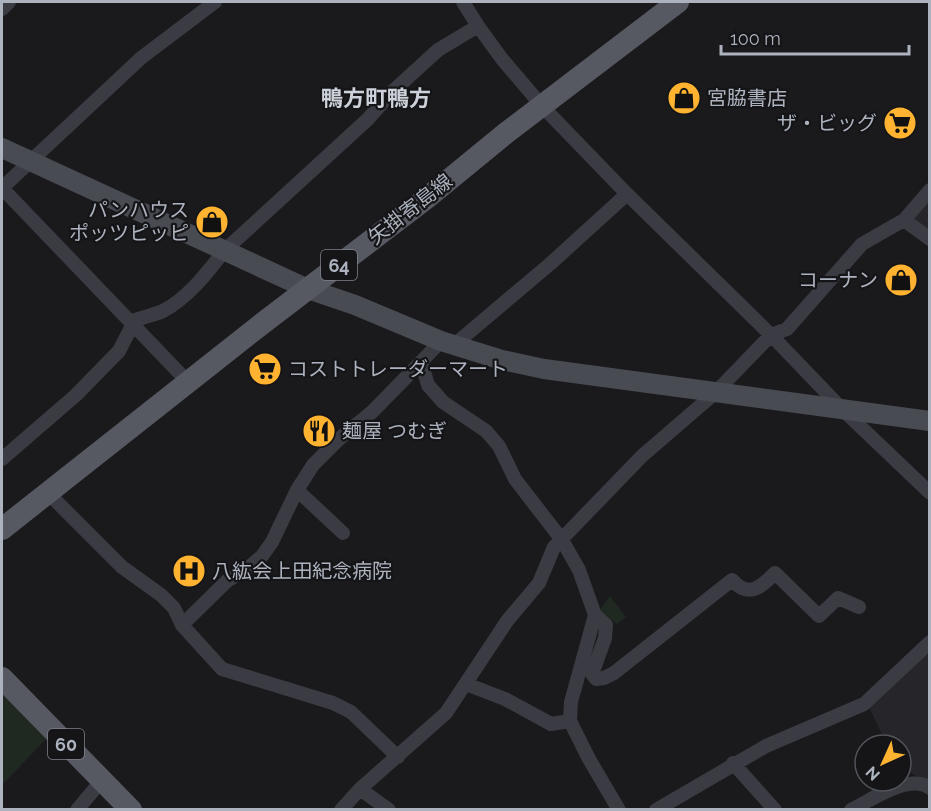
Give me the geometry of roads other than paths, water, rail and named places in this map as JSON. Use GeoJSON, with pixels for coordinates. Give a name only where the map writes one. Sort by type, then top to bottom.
{"type":"FeatureCollection","features":[{"type":"Feature","properties":{"kind":"main road","name":"矢掛寄島線"},"geometry":{"type":"LineString","coordinates":[[2,529],[678,2]]}},
{"type":"Feature","properties":{"kind":"main road","name":"60"},"geometry":{"type":"LineString","coordinates":[[2,678],[131,810]]}},
{"type":"Feature","properties":{"kind":"street"},"geometry":{"type":"LineString","coordinates":[[2,9],[9,2]]}},
{"type":"Feature","properties":{"kind":"street"},"geometry":{"type":"LineString","coordinates":[[188,382],[2,188],[141,58],[215,2]]}},
{"type":"Feature","properties":{"kind":"street"},"geometry":{"type":"LineString","coordinates":[[463,2],[478,26],[542,106],[844,411],[930,493]]}},
{"type":"Feature","properties":{"kind":"street"},"geometry":{"type":"LineString","coordinates":[[2,459],[76,395],[119,351],[135,320],[162,311],[181,299],[225,251],[368,120],[392,92],[438,50],[478,26]]}},
{"type":"Feature","properties":{"kind":"street"},"geometry":{"type":"LineString","coordinates":[[2,148],[308,289],[448,343],[502,360],[544,369],[930,422]]}},
{"type":"Feature","properties":{"kind":"street"},"geometry":{"type":"LineString","coordinates":[[341,810],[360,789],[446,712],[507,621],[539,583],[554,547],[642,456],[715,393],[771,335],[787,329],[862,244],[904,220],[930,190]]}},
{"type":"Feature","properties":{"kind":"street"},"geometry":{"type":"LineString","coordinates":[[182,625],[227,580],[248,568],[262,556],[272,542],[297,490],[313,465],[339,439],[372,412],[421,362],[550,264],[627,194]]}},
{"type":"Feature","properties":{"kind":"street"},"geometry":{"type":"LineString","coordinates":[[904,220],[930,239]]}},
{"type":"Feature","properties":{"kind":"street"},"geometry":{"type":"LineString","coordinates":[[421,362],[428,385],[443,402],[486,431],[499,446],[515,479],[562,540],[579,570],[595,615],[606,626],[605,638],[592,674],[596,679],[614,673],[732,580],[737,586],[748,590],[757,589],[775,573],[819,616],[838,598],[859,607]]}},
{"type":"Feature","properties":{"kind":"street"},"geometry":{"type":"LineString","coordinates":[[297,490],[344,533]]}},
{"type":"Feature","properties":{"kind":"street"},"geometry":{"type":"LineString","coordinates":[[48,493],[122,567],[174,608],[182,625],[222,669],[333,703],[351,712],[398,757]]}},
{"type":"Feature","properties":{"kind":"street"},"geometry":{"type":"LineString","coordinates":[[595,615],[571,702],[570,721],[619,810]]}},
{"type":"Feature","properties":{"kind":"street"},"geometry":{"type":"LineString","coordinates":[[656,810],[733,763],[782,738],[864,704],[930,642]]}},
{"type":"Feature","properties":{"kind":"street"},"geometry":{"type":"LineString","coordinates":[[466,684],[506,699],[551,724],[570,721]]}},
{"type":"Feature","properties":{"kind":"street"},"geometry":{"type":"LineString","coordinates":[[733,763],[775,810]]}},
{"type":"Feature","properties":{"kind":"street"},"geometry":{"type":"LineString","coordinates":[[77,810],[102,780]]}},
{"type":"Feature","properties":{"kind":"street"},"geometry":{"type":"LineString","coordinates":[[851,810],[906,783],[923,783],[930,788]]}},
{"type":"Feature","properties":{"kind":"street"},"geometry":{"type":"LineString","coordinates":[[360,789],[389,810]]}},
{"type":"Feature","properties":{"kind":"place","name":"宮脇書店"},"geometry":{"type":"Point","coordinates":[684,98]}},
{"type":"Feature","properties":{"kind":"place","name":"ザ・ビッグ"},"geometry":{"type":"Point","coordinates":[900,123]}},
{"type":"Feature","properties":{"kind":"place","name":"パンハウス ポッツピッピ"},"geometry":{"type":"Point","coordinates":[212,222]}},
{"type":"Feature","properties":{"kind":"place","name":"コーナン"},"geometry":{"type":"Point","coordinates":[901,280]}},
{"type":"Feature","properties":{"kind":"place","name":"コストトレーダーマート"},"geometry":{"type":"Point","coordinates":[265,369]}},
{"type":"Feature","properties":{"kind":"place","name":"麺屋 つむぎ"},"geometry":{"type":"Point","coordinates":[319,431]}},
{"type":"Feature","properties":{"kind":"place","name":"八紘会上田紀念病院"},"geometry":{"type":"Point","coordinates":[189,571]}},
{"type":"Feature","properties":{"kind":"district","name":"鴨方町鴨方"},"geometry":{"type":"Point","coordinates":[376,98]}}]}
